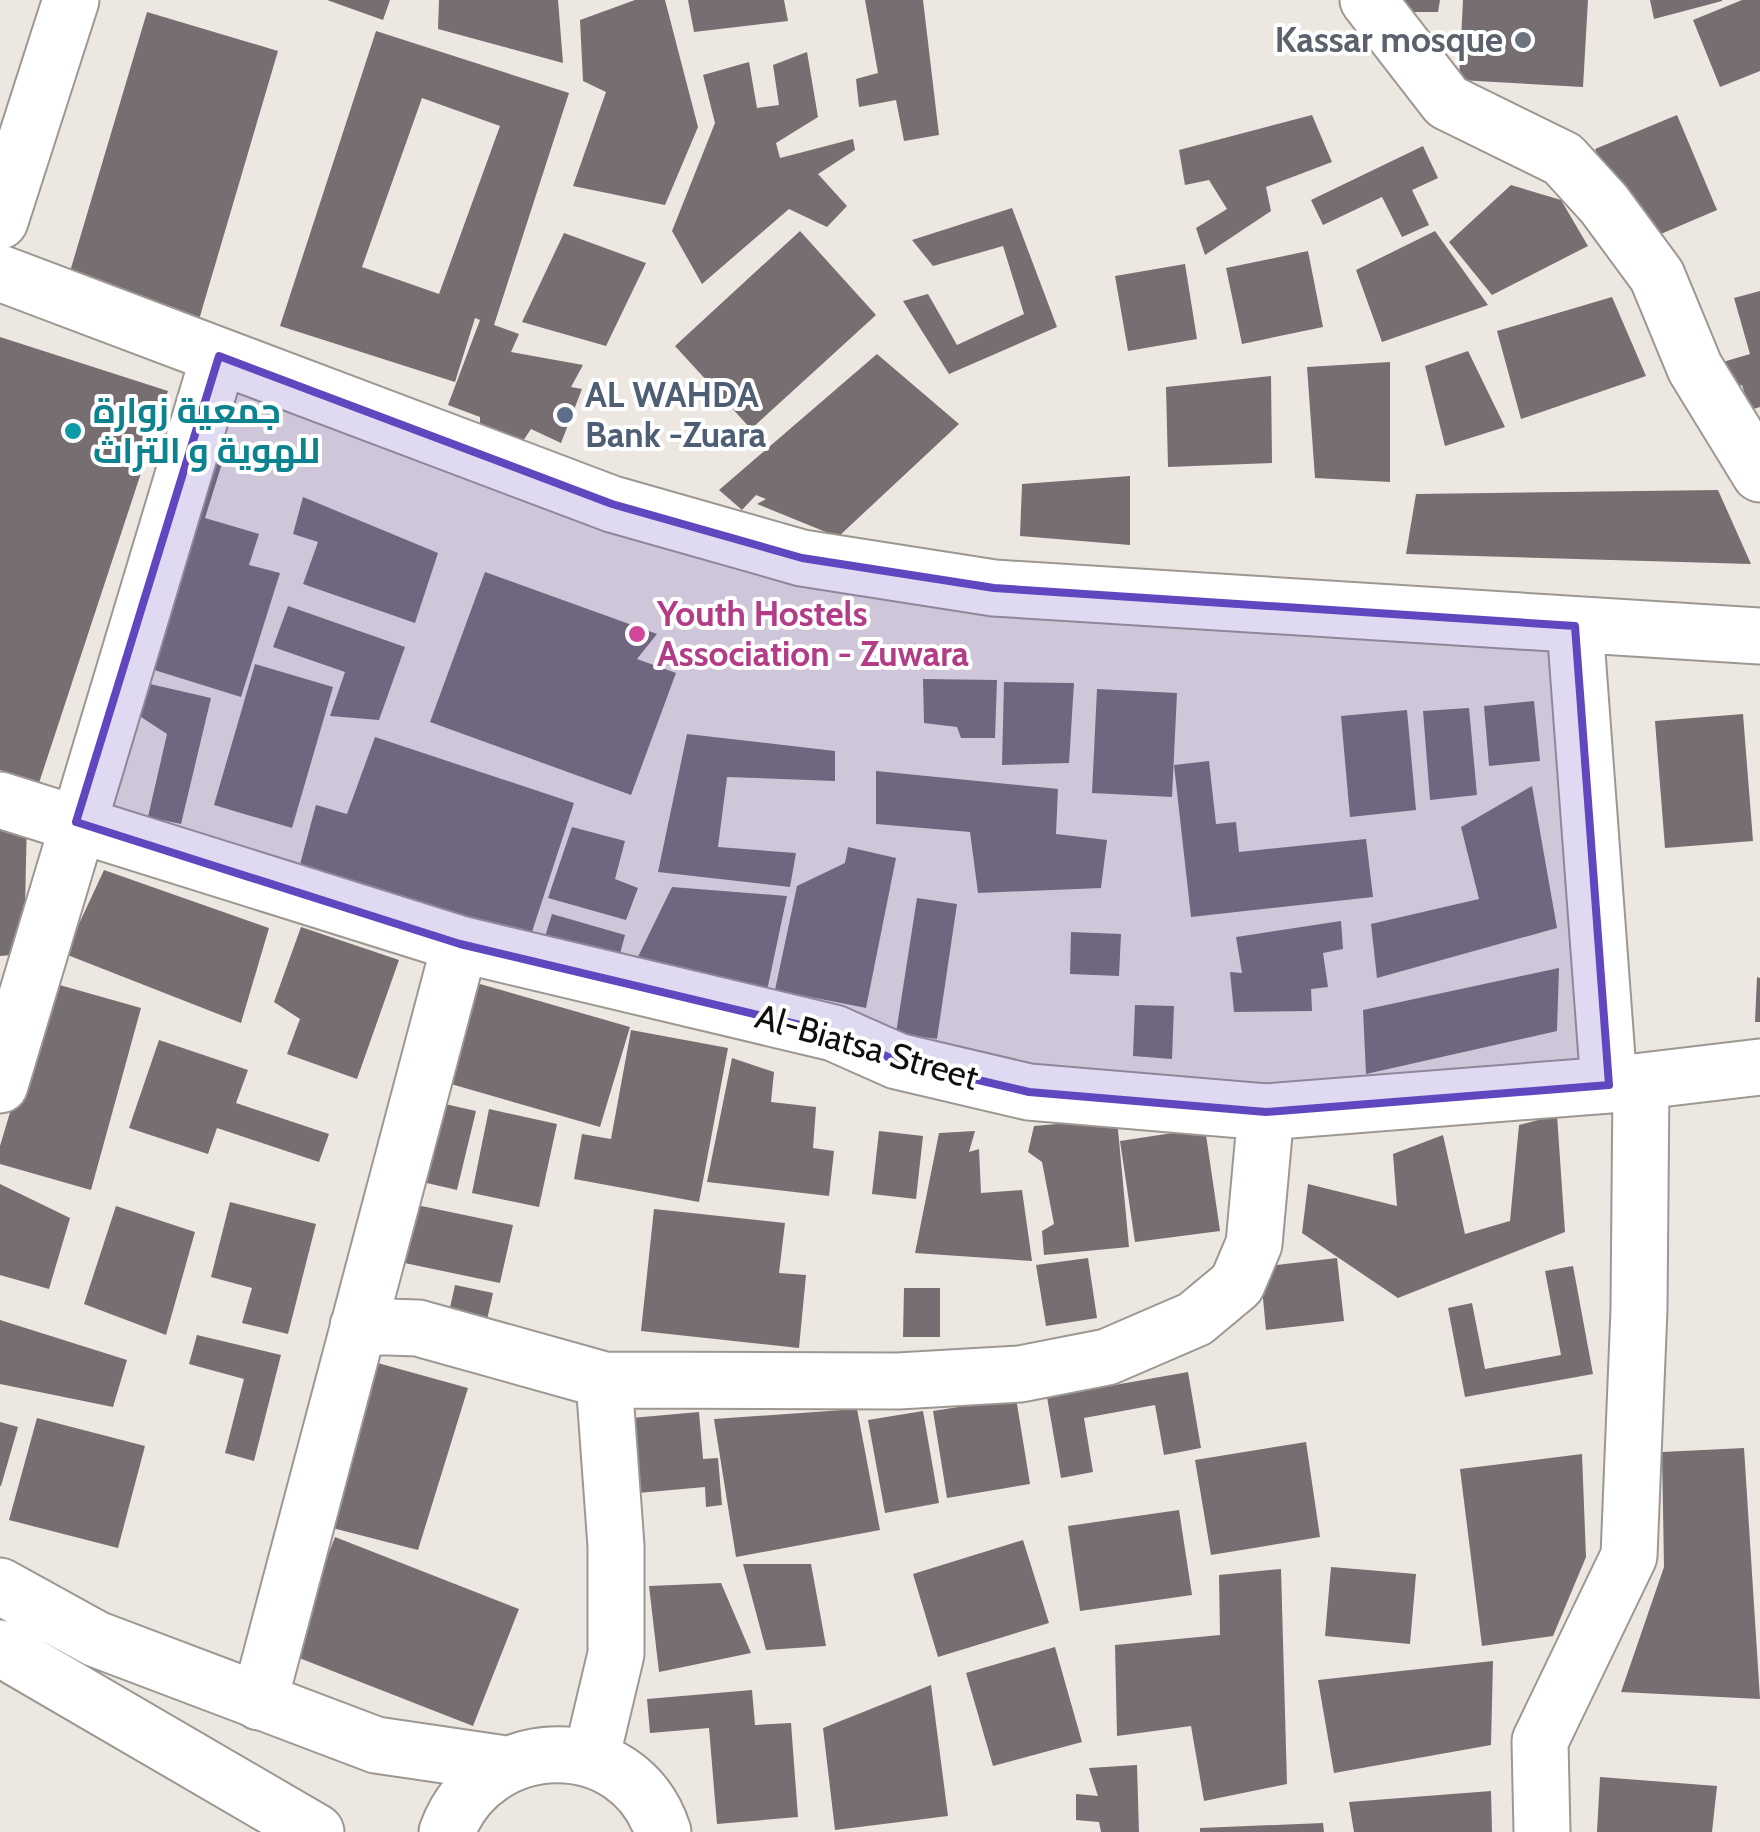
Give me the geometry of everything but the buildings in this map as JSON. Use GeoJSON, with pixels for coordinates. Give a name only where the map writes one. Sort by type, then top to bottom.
{"type":"FeatureCollection","features":[{"type":"Feature","properties":{"kind":"street"},"geometry":{"type":"LineString","coordinates":[[0,221],[70,0]]}},
{"type":"Feature","properties":{"kind":"street"},"geometry":{"type":"LineString","coordinates":[[1368,0],[1447,102],[1564,159],[1604,204],[1657,276],[1695,368],[1760,474]]}},
{"type":"Feature","properties":{"kind":"street"},"geometry":{"type":"LineString","coordinates":[[0,273],[612,504],[802,558],[994,588],[1760,636]]}},
{"type":"Feature","properties":{"kind":"street"},"geometry":{"type":"LineString","coordinates":[[0,1085],[219,356]]}},
{"type":"Feature","properties":{"kind":"street"},"geometry":{"type":"LineString","coordinates":[[1542,1832],[1540,1741],[1629,1556],[1639,1309],[1625,1083],[1575,626]]}},
{"type":"Feature","properties":{"kind":"street","name":"Al-Biatsa Street"},"geometry":{"type":"LineString","coordinates":[[0,800],[460,944],[834,1032],[897,1062],[1029,1092],[1266,1112],[1760,1068]]}},
{"type":"Feature","properties":{"kind":"street"},"geometry":{"type":"LineString","coordinates":[[259,1702],[460,944]]}},
{"type":"Feature","properties":{"kind":"street"},"geometry":{"type":"LineString","coordinates":[[358,1326],[418,1328],[604,1380],[898,1381],[1020,1374],[1108,1357],[1196,1319],[1238,1284],[1254,1244],[1266,1112]]}},
{"type":"Feature","properties":{"kind":"street"},"geometry":{"type":"LineString","coordinates":[[591,1759],[616,1654],[616,1546],[604,1380]]}},
{"type":"Feature","properties":{"kind":"street"},"geometry":{"type":"LineString","coordinates":[[0,1586],[96,1639],[376,1745],[505,1764]]}},
{"type":"Feature","properties":{"kind":"street"},"geometry":{"type":"LineString","coordinates":[[0,1648],[316,1832]]}},
{"type":"Feature","properties":{"kind":"street"},"geometry":{"type":"LineString","coordinates":[[447,1832],[453,1814],[475,1785],[505,1764],[547,1753],[591,1759],[629,1780],[657,1813],[663,1832]]}},
{"type":"Feature","properties":{"kind":"highlighted area"},"geometry":{"type":"Polygon","coordinates":[[[219,356],[612,504],[802,558],[994,588],[1575,626],[1609,1085],[1266,1112],[1029,1092],[897,1061],[834,1033],[460,944],[76,822],[219,356]]]}},
{"type":"Feature","properties":{"kind":"place","name":"Kassar mosque"},"geometry":{"type":"Point","coordinates":[1523,40]}},
{"type":"Feature","properties":{"kind":"place","name":"AL WAHDA Bank -Zuara"},"geometry":{"type":"Point","coordinates":[565,415]}},
{"type":"Feature","properties":{"kind":"place","name":"جمعية زوارة للهوية و التراث"},"geometry":{"type":"Point","coordinates":[73,431]}},
{"type":"Feature","properties":{"kind":"place","name":"Youth Hostels Association - Zuwara"},"geometry":{"type":"Point","coordinates":[637,634]}}]}
